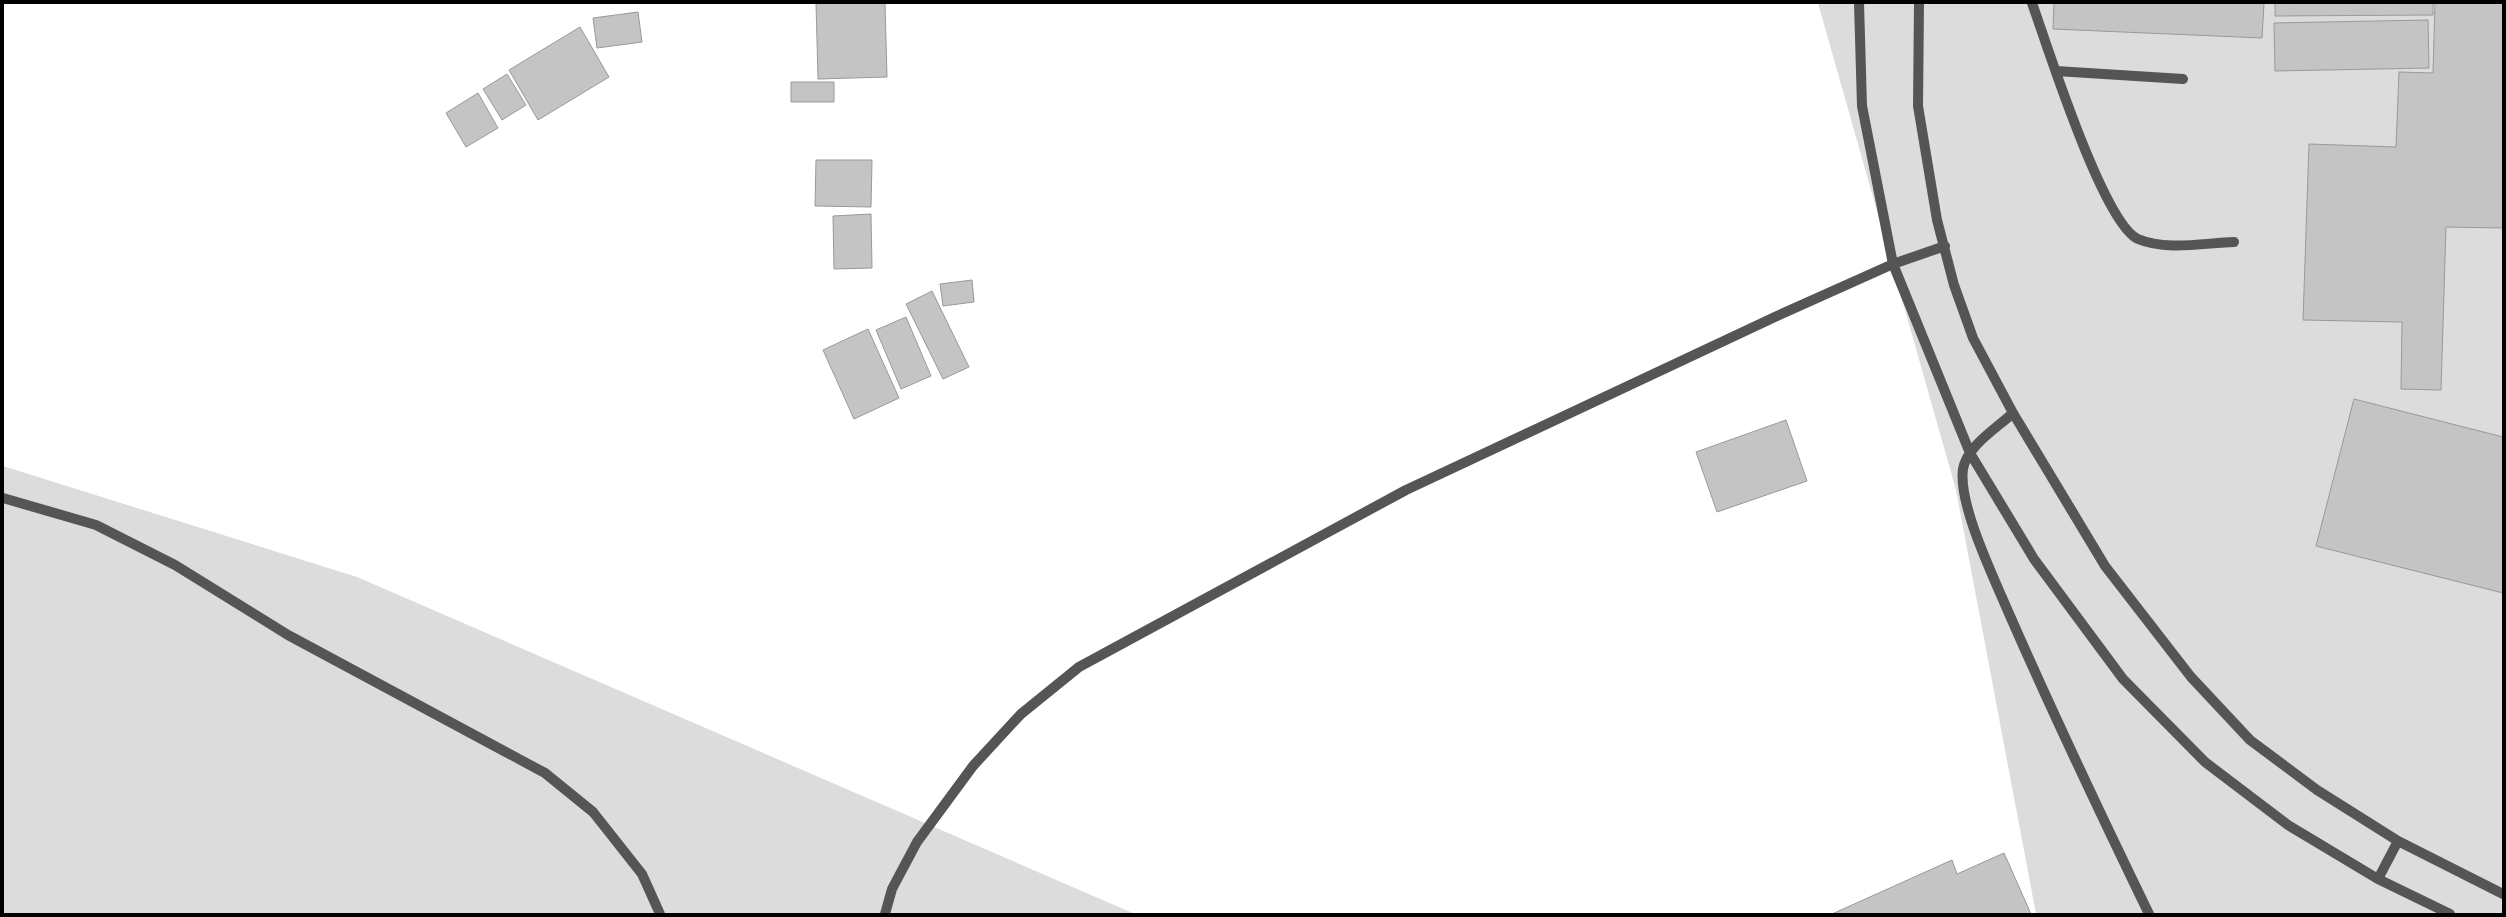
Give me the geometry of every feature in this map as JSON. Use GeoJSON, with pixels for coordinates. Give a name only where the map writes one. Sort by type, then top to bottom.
{"type":"FeatureCollection","features":[{"type":"Feature","properties":{"kind":"street"},"geometry":{"type":"LineString","coordinates":[[1860,3],[1862,106],[1893,264],[1970,453],[2034,558],[2123,679],[2205,762],[2288,825],[2378,878],[2450,914]]}},
{"type":"Feature","properties":{"kind":"street"},"geometry":{"type":"LineString","coordinates":[[1919,3],[1918,106],[1937,220],[1954,285],[1973,338],[2013,413],[2105,566],[2191,677],[2250,740],[2317,790],[2398,842],[2503,894]]}},
{"type":"Feature","properties":{"kind":"street"},"geometry":{"type":"LineString","coordinates":[[2032,3],[2098,181],[2125,229],[2137,238],[2156,245],[2234,242]]}},
{"type":"Feature","properties":{"kind":"street"},"geometry":{"type":"LineString","coordinates":[[2056,71],[2183,80]]}},
{"type":"Feature","properties":{"kind":"street"},"geometry":{"type":"LineString","coordinates":[[884,914],[892,889],[917,842],[973,766],[1021,714],[1079,667],[1406,490],[1893,264],[1945,246]]}},
{"type":"Feature","properties":{"kind":"street"},"geometry":{"type":"LineString","coordinates":[[2013,413],[1970,453],[1963,468],[1964,496],[1992,574],[2080,771],[2150,914]]}},
{"type":"Feature","properties":{"kind":"street"},"geometry":{"type":"LineString","coordinates":[[3,498],[96,525],[174,565],[288,635],[545,773],[593,812],[642,874],[660,914]]}},
{"type":"Feature","properties":{"kind":"street"},"geometry":{"type":"LineString","coordinates":[[2378,878],[2398,842]]}},
{"type":"Feature","properties":{"kind":"shaded area"},"geometry":{"type":"Polygon","coordinates":[[[1818,3],[2503,3],[2503,914],[2036,914],[1956,490],[1818,3]]]}},
{"type":"Feature","properties":{"kind":"shaded area"},"geometry":{"type":"Polygon","coordinates":[[[3,466],[357,577],[1135,914],[3,914],[3,466]]]}},
{"type":"Feature","properties":{"kind":"building"},"geometry":{"type":"Polygon","coordinates":[[[816,3],[885,3],[887,77],[818,79],[816,3]]]}},
{"type":"Feature","properties":{"kind":"building"},"geometry":{"type":"Polygon","coordinates":[[[2054,3],[2264,3],[2262,38],[2053,29],[2054,3]]]}},
{"type":"Feature","properties":{"kind":"building"},"geometry":{"type":"Polygon","coordinates":[[[2275,3],[2433,3],[2433,15],[2275,16],[2275,3]]]}},
{"type":"Feature","properties":{"kind":"building"},"geometry":{"type":"Polygon","coordinates":[[[2435,3],[2503,3],[2503,228],[2446,227],[2441,390],[2401,389],[2402,322],[2303,320],[2309,144],[2396,147],[2399,72],[2433,73],[2435,3]]]}},
{"type":"Feature","properties":{"kind":"building"},"geometry":{"type":"Polygon","coordinates":[[[638,12],[642,42],[597,48],[593,18],[638,12]]]}},
{"type":"Feature","properties":{"kind":"building"},"geometry":{"type":"Polygon","coordinates":[[[2428,20],[2429,68],[2275,71],[2274,23],[2428,20]]]}},
{"type":"Feature","properties":{"kind":"building"},"geometry":{"type":"Polygon","coordinates":[[[580,27],[609,77],[538,120],[509,70],[580,27]]]}},
{"type":"Feature","properties":{"kind":"building"},"geometry":{"type":"Polygon","coordinates":[[[507,74],[526,105],[502,120],[483,89],[507,74]]]}},
{"type":"Feature","properties":{"kind":"building"},"geometry":{"type":"Polygon","coordinates":[[[791,82],[834,82],[834,102],[791,102],[791,82]]]}},
{"type":"Feature","properties":{"kind":"building"},"geometry":{"type":"Polygon","coordinates":[[[478,93],[498,128],[466,147],[446,113],[478,93]]]}},
{"type":"Feature","properties":{"kind":"building"},"geometry":{"type":"Polygon","coordinates":[[[816,160],[872,160],[871,207],[815,206],[816,160]]]}},
{"type":"Feature","properties":{"kind":"building"},"geometry":{"type":"Polygon","coordinates":[[[871,214],[872,268],[834,269],[833,216],[871,214]]]}},
{"type":"Feature","properties":{"kind":"building"},"geometry":{"type":"Polygon","coordinates":[[[972,280],[974,302],[943,306],[940,284],[972,280]]]}},
{"type":"Feature","properties":{"kind":"building"},"geometry":{"type":"Polygon","coordinates":[[[932,291],[969,367],[943,379],[906,304],[932,291]]]}},
{"type":"Feature","properties":{"kind":"building"},"geometry":{"type":"Polygon","coordinates":[[[906,317],[931,376],[901,389],[876,330],[906,317]]]}},
{"type":"Feature","properties":{"kind":"building"},"geometry":{"type":"Polygon","coordinates":[[[868,329],[899,398],[854,419],[823,350],[868,329]]]}},
{"type":"Feature","properties":{"kind":"building"},"geometry":{"type":"Polygon","coordinates":[[[2354,399],[2503,437],[2503,593],[2316,546],[2354,399]]]}},
{"type":"Feature","properties":{"kind":"building"},"geometry":{"type":"Polygon","coordinates":[[[1786,420],[1807,481],[1717,512],[1696,452],[1786,420]]]}},
{"type":"Feature","properties":{"kind":"building"},"geometry":{"type":"Polygon","coordinates":[[[2004,853],[2031,914],[1832,914],[1952,860],[1957,874],[2004,853]]]}}]}
